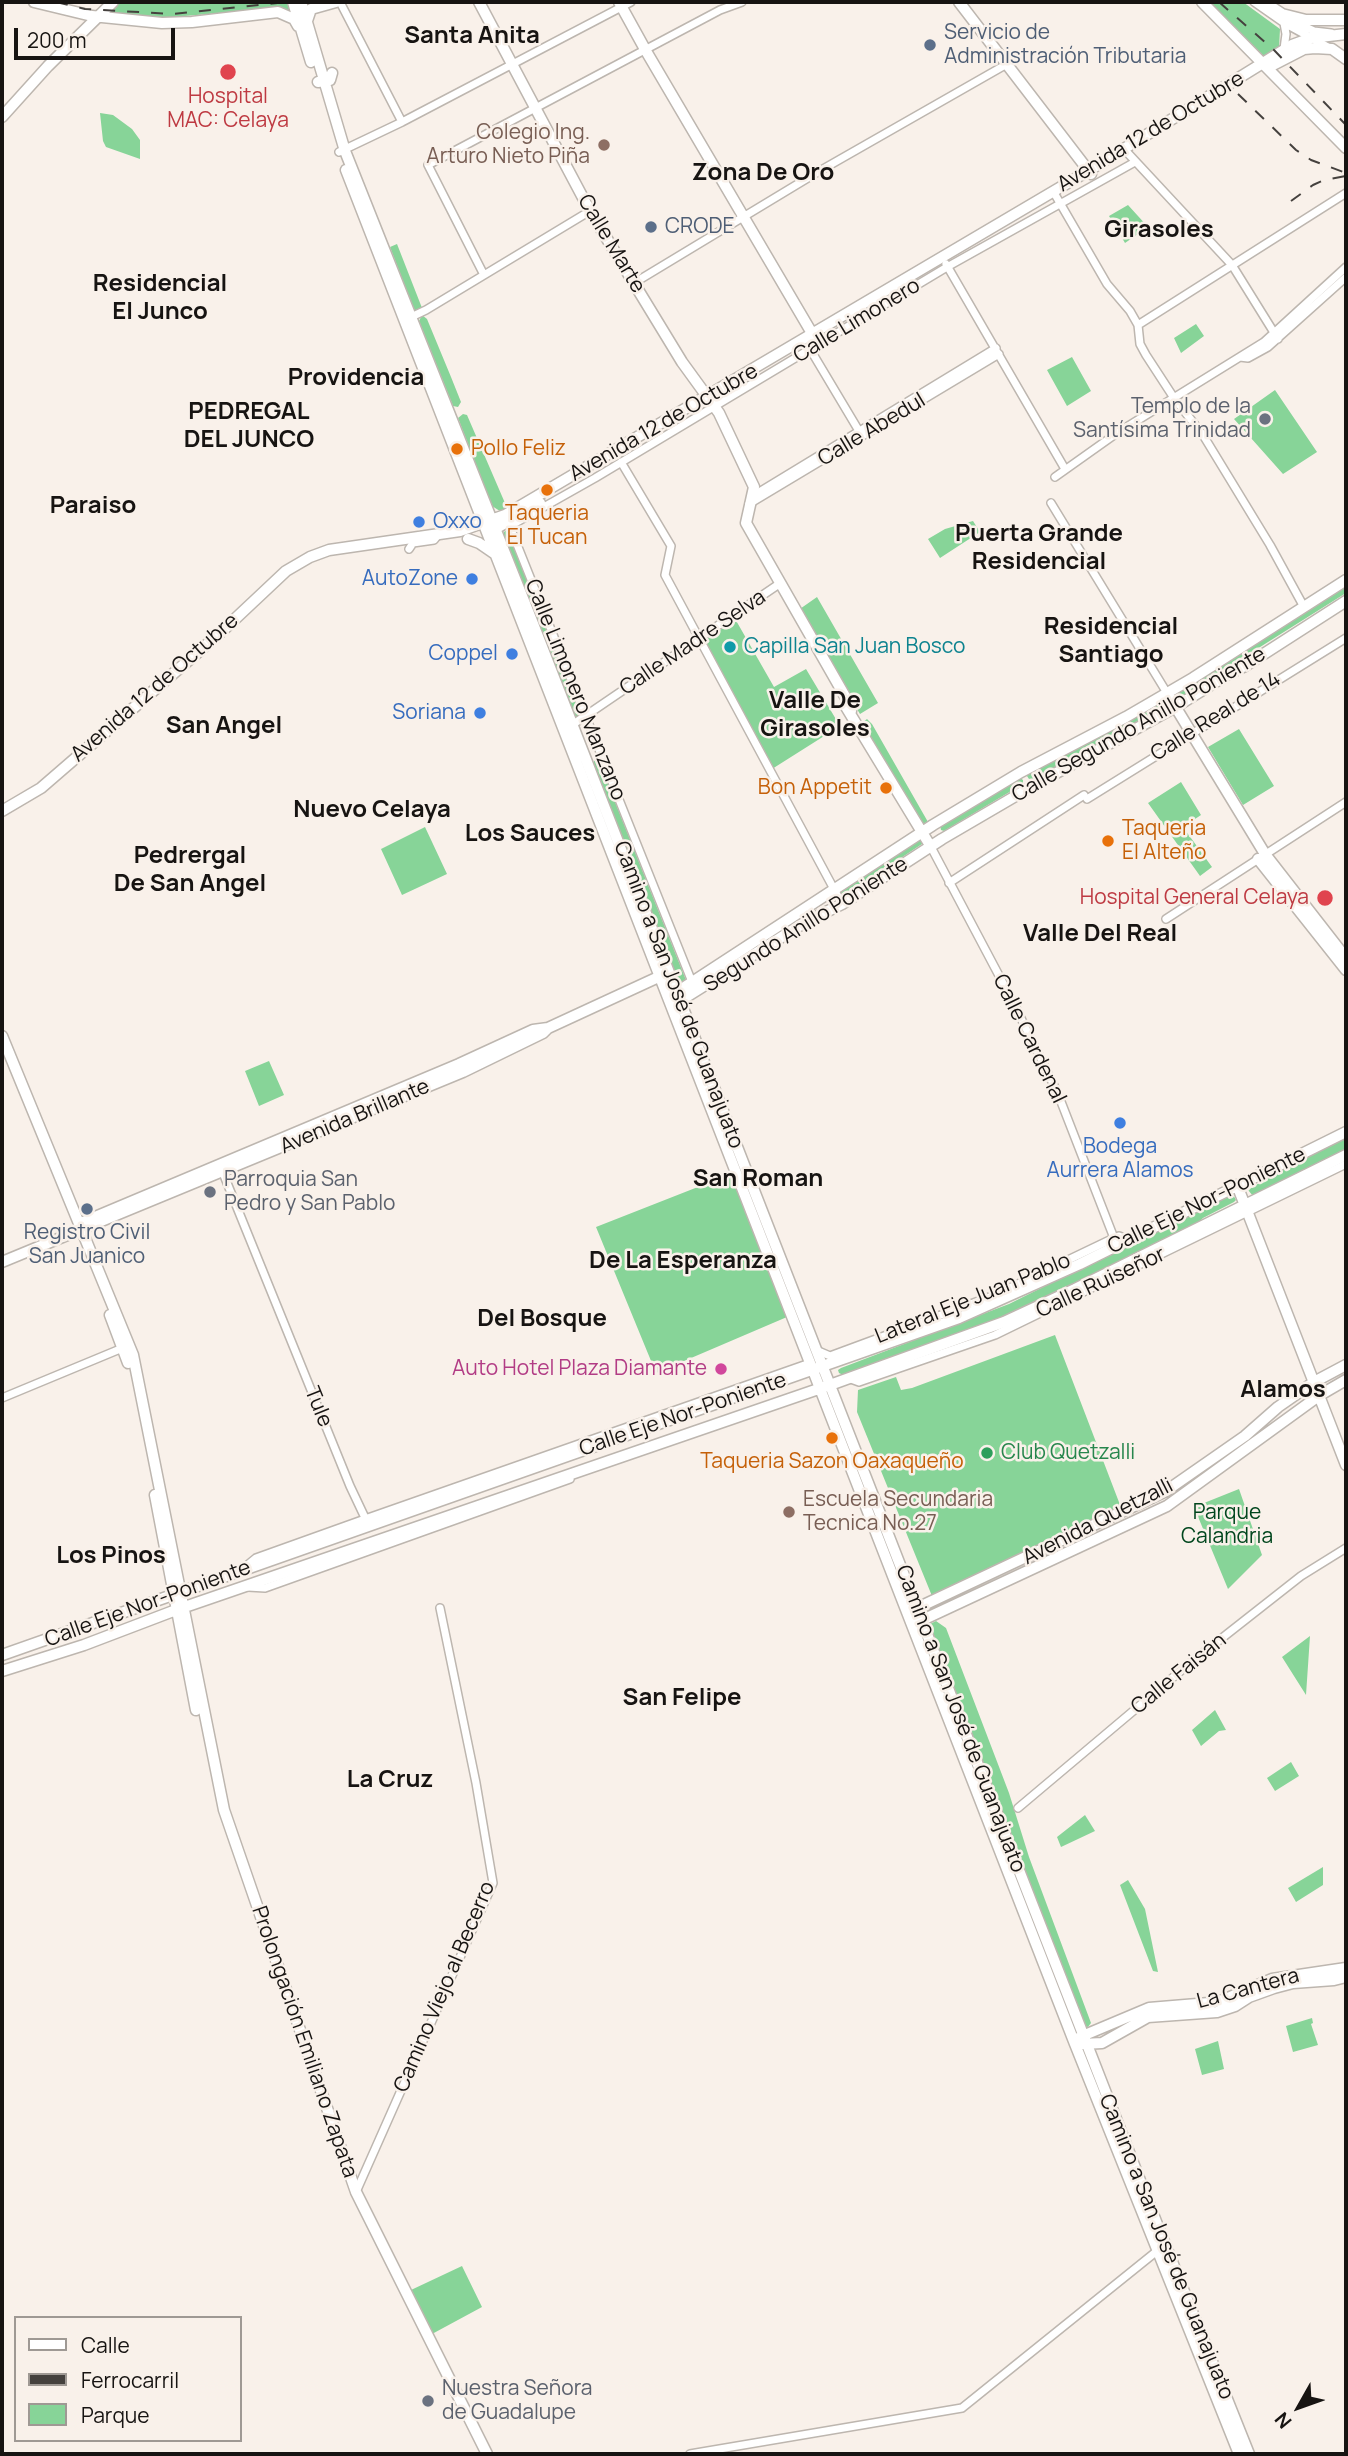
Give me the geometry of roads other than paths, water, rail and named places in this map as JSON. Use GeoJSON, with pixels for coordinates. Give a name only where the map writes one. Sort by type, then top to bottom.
{"type":"FeatureCollection","features":[{"type":"Feature","properties":{"kind":"main road"},"geometry":{"type":"LineString","coordinates":[[34,2],[98,17],[162,23],[278,12],[304,26],[311,9],[338,2]]}},
{"type":"Feature","properties":{"kind":"main road"},"geometry":{"type":"LineString","coordinates":[[2,117],[48,66],[113,2]]}},
{"type":"Feature","properties":{"kind":"main road","name":"Camino a San José de Guanajuato"},"geometry":{"type":"LineString","coordinates":[[293,2],[304,26],[342,152],[370,232],[408,319],[572,725],[664,974]]}},
{"type":"Feature","properties":{"kind":"main road","name":"Camino a San José de Guanajuato"},"geometry":{"type":"LineString","coordinates":[[301,2],[304,26]]}},
{"type":"Feature","properties":{"kind":"main road","name":"Calle Marte"},"geometry":{"type":"LineString","coordinates":[[479,2],[590,211],[710,404],[750,488],[749,501],[741,524],[931,847]]}},
{"type":"Feature","properties":{"kind":"main road"},"geometry":{"type":"LineString","coordinates":[[959,2],[1089,173]]}},
{"type":"Feature","properties":{"kind":"main road"},"geometry":{"type":"LineString","coordinates":[[1202,2],[1272,68],[1346,148]]}},
{"type":"Feature","properties":{"kind":"main road"},"geometry":{"type":"LineString","coordinates":[[1264,2],[1283,19],[1346,20]]}},
{"type":"Feature","properties":{"kind":"main road"},"geometry":{"type":"LineString","coordinates":[[624,3],[646,51],[816,339]]}},
{"type":"Feature","properties":{"kind":"main road","name":"Avenida 12 de Octubre"},"geometry":{"type":"LineString","coordinates":[[1272,68],[1283,51],[1311,38],[1344,34]]}},
{"type":"Feature","properties":{"kind":"main road","name":"Avenida 12 de Octubre"},"geometry":{"type":"LineString","coordinates":[[2,811],[41,788],[294,566],[329,550],[460,531],[508,521],[1057,197],[1089,173],[1126,151],[1304,49],[1332,50]]}},
{"type":"Feature","properties":{"kind":"main road"},"geometry":{"type":"LineString","coordinates":[[1332,50],[1346,59]]}},
{"type":"Feature","properties":{"kind":"main road"},"geometry":{"type":"LineString","coordinates":[[320,82],[330,80],[332,73]]}},
{"type":"Feature","properties":{"kind":"main road","name":"Camino a San José de Guanajuato"},"geometry":{"type":"LineString","coordinates":[[342,152],[394,270],[408,319],[470,493],[490,525],[496,555],[816,1349],[815,1367]]}},
{"type":"Feature","properties":{"kind":"main road"},"geometry":{"type":"LineString","coordinates":[[370,232],[373,230],[377,234],[394,270]]}},
{"type":"Feature","properties":{"kind":"main road"},"geometry":{"type":"LineString","coordinates":[[460,531],[472,519],[470,493]]}},
{"type":"Feature","properties":{"kind":"main road"},"geometry":{"type":"LineString","coordinates":[[468,539],[496,555]]}},
{"type":"Feature","properties":{"kind":"main road","name":"Calle Segundo Anillo Poniente"},"geometry":{"type":"LineString","coordinates":[[921,832],[1021,772],[1167,693],[1346,580]]}},
{"type":"Feature","properties":{"kind":"main road","name":"Calle Segundo Anillo Poniente"},"geometry":{"type":"LineString","coordinates":[[931,847],[1031,787],[1177,706],[1346,601]]}},
{"type":"Feature","properties":{"kind":"main road"},"geometry":{"type":"LineString","coordinates":[[1167,693],[1192,732],[1261,857],[1346,970]]}},
{"type":"Feature","properties":{"kind":"main road"},"geometry":{"type":"LineString","coordinates":[[41,788],[48,798]]}},
{"type":"Feature","properties":{"kind":"main road","name":"Segundo Anillo Poniente"},"geometry":{"type":"LineString","coordinates":[[674,999],[692,982],[921,832]]}},
{"type":"Feature","properties":{"kind":"main road","name":"Segundo Anillo Poniente"},"geometry":{"type":"LineString","coordinates":[[674,999],[804,923],[842,904],[931,847]]}},
{"type":"Feature","properties":{"kind":"main road"},"geometry":{"type":"LineString","coordinates":[[1261,857],[1346,958]]}},
{"type":"Feature","properties":{"kind":"main road","name":"Avenida Brillante"},"geometry":{"type":"LineString","coordinates":[[2,1262],[533,1030],[548,1028],[664,974]]}},
{"type":"Feature","properties":{"kind":"main road","name":"Camino a San José de Guanajuato"},"geometry":{"type":"LineString","coordinates":[[674,999],[815,1367],[1080,2041],[1249,2454]]}},
{"type":"Feature","properties":{"kind":"main road"},"geometry":{"type":"LineString","coordinates":[[2,1036],[126,1346],[180,1609]]}},
{"type":"Feature","properties":{"kind":"main road"},"geometry":{"type":"LineString","coordinates":[[2,1053],[78,1228]]}},
{"type":"Feature","properties":{"kind":"main road","name":"Calle Eje Nor-Poniente"},"geometry":{"type":"LineString","coordinates":[[5,1654],[367,1522],[959,1318],[1042,1282],[1346,1132]]}},
{"type":"Feature","properties":{"kind":"main road","name":"Calle Eje Nor-Poniente"},"geometry":{"type":"LineString","coordinates":[[2,1671],[824,1390],[848,1378],[1004,1322],[1247,1208],[1346,1155]]}},
{"type":"Feature","properties":{"kind":"main road"},"geometry":{"type":"LineString","coordinates":[[1237,1185],[1346,1465]]}},
{"type":"Feature","properties":{"kind":"main road","name":"Avenida Brillante"},"geometry":{"type":"LineString","coordinates":[[2,1256],[78,1228]]}},
{"type":"Feature","properties":{"kind":"main road","name":"Avenida Quetzalli"},"geometry":{"type":"LineString","coordinates":[[912,1611],[1166,1491],[1245,1436],[1278,1407],[1314,1381],[1346,1365]]}},
{"type":"Feature","properties":{"kind":"main road","name":"Avenida Quetzalli"},"geometry":{"type":"LineString","coordinates":[[917,1623],[1167,1506],[1320,1395],[1346,1380]]}},
{"type":"Feature","properties":{"kind":"main road"},"geometry":{"type":"LineString","coordinates":[[240,1570],[245,1587]]}},
{"type":"Feature","properties":{"kind":"main road","name":"Prolongación Emiliano Zapata"},"geometry":{"type":"LineString","coordinates":[[180,1609],[198,1717],[219,1815],[354,2193],[481,2454]]}},
{"type":"Feature","properties":{"kind":"main road","name":"Prolongación Emiliano Zapata"},"geometry":{"type":"LineString","coordinates":[[180,1609],[223,1810],[354,2193],[487,2454]]}},
{"type":"Feature","properties":{"kind":"main road"},"geometry":{"type":"LineString","coordinates":[[27,1647],[24,1653],[26,1659],[31,1662]]}},
{"type":"Feature","properties":{"kind":"main road"},"geometry":{"type":"LineString","coordinates":[[5,1654],[14,1657],[13,1668]]}},
{"type":"Feature","properties":{"kind":"main road","name":"La Cantera"},"geometry":{"type":"LineString","coordinates":[[1080,2041],[1096,2028],[1110,2025],[1149,2008],[1209,2003],[1287,1975],[1346,1968]]}},
{"type":"Feature","properties":{"kind":"main road","name":"La Cantera"},"geometry":{"type":"LineString","coordinates":[[1080,2041],[1101,2043],[1148,2017],[1217,2012],[1263,1992],[1293,1983],[1346,1977]]}},
{"type":"Feature","properties":{"kind":"main road","name":"Camino a San José de Guanajuato"},"geometry":{"type":"LineString","coordinates":[[1080,2041],[1157,2251],[1239,2454]]}},
{"type":"Feature","properties":{"kind":"street"},"geometry":{"type":"LineString","coordinates":[[338,2],[402,122]]}},
{"type":"Feature","properties":{"kind":"street"},"geometry":{"type":"LineString","coordinates":[[484,275],[428,165],[720,10],[742,2]]}},
{"type":"Feature","properties":{"kind":"street"},"geometry":{"type":"LineString","coordinates":[[1254,2],[1332,50]]}},
{"type":"Feature","properties":{"kind":"street"},"geometry":{"type":"LineString","coordinates":[[342,152],[624,3]]}},
{"type":"Feature","properties":{"kind":"street"},"geometry":{"type":"LineString","coordinates":[[1283,19],[1314,31],[1344,34]]}},
{"type":"Feature","properties":{"kind":"street"},"geometry":{"type":"LineString","coordinates":[[1283,19],[1286,34],[1283,51]]}},
{"type":"Feature","properties":{"kind":"street"},"geometry":{"type":"LineString","coordinates":[[634,283],[816,173],[1007,64]]}},
{"type":"Feature","properties":{"kind":"street"},"geometry":{"type":"LineString","coordinates":[[1126,151],[1232,265],[1276,336]]}},
{"type":"Feature","properties":{"kind":"street"},"geometry":{"type":"LineString","coordinates":[[1135,162],[1057,197],[1107,284],[1138,325],[1140,344],[1174,398],[1203,435],[1304,607]]}},
{"type":"Feature","properties":{"kind":"street"},"geometry":{"type":"LineString","coordinates":[[1138,325],[1346,193]]}},
{"type":"Feature","properties":{"kind":"street"},"geometry":{"type":"LineString","coordinates":[[408,319],[590,211]]}},
{"type":"Feature","properties":{"kind":"street"},"geometry":{"type":"LineString","coordinates":[[944,262],[1065,469]]}},
{"type":"Feature","properties":{"kind":"street"},"geometry":{"type":"LineString","coordinates":[[1276,336],[1346,267]]}},
{"type":"Feature","properties":{"kind":"street"},"geometry":{"type":"LineString","coordinates":[[1055,477],[1174,398],[1276,336],[1346,276]]}},
{"type":"Feature","properties":{"kind":"street","name":"Calle Limonero"},"geometry":{"type":"LineString","coordinates":[[508,521],[621,461],[710,404],[810,349],[816,339]]}},
{"type":"Feature","properties":{"kind":"street"},"geometry":{"type":"LineString","coordinates":[[810,349],[859,431]]}},
{"type":"Feature","properties":{"kind":"street","name":"Calle Abedul"},"geometry":{"type":"LineString","coordinates":[[749,501],[859,431],[997,351]]}},
{"type":"Feature","properties":{"kind":"street","name":"Calle Abedul"},"geometry":{"type":"LineString","coordinates":[[749,501],[997,351]]}},
{"type":"Feature","properties":{"kind":"street"},"geometry":{"type":"LineString","coordinates":[[621,461],[671,546],[665,575],[842,904]]}},
{"type":"Feature","properties":{"kind":"street"},"geometry":{"type":"LineString","coordinates":[[1051,503],[1167,693]]}},
{"type":"Feature","properties":{"kind":"street","name":"Calle Limonero Manzano"},"geometry":{"type":"LineString","coordinates":[[508,521],[692,982]]}},
{"type":"Feature","properties":{"kind":"street"},"geometry":{"type":"LineString","coordinates":[[409,549],[413,543],[434,540],[438,534]]}},
{"type":"Feature","properties":{"kind":"street","name":"Calle Madre Selva"},"geometry":{"type":"LineString","coordinates":[[572,725],[778,586]]}},
{"type":"Feature","properties":{"kind":"street","name":"Calle Real de 14"},"geometry":{"type":"LineString","coordinates":[[949,883],[1346,638]]}},
{"type":"Feature","properties":{"kind":"street"},"geometry":{"type":"LineString","coordinates":[[1166,919],[1346,802]]}},
{"type":"Feature","properties":{"kind":"street","name":"Calle Cardenal"},"geometry":{"type":"LineString","coordinates":[[931,847],[1058,1094],[1114,1238]]}},
{"type":"Feature","properties":{"kind":"street"},"geometry":{"type":"LineString","coordinates":[[1247,1208],[1346,1164]]}},
{"type":"Feature","properties":{"kind":"street","name":"Tule"},"geometry":{"type":"LineString","coordinates":[[221,1168],[367,1522]]}},
{"type":"Feature","properties":{"kind":"street"},"geometry":{"type":"LineString","coordinates":[[1114,1238],[1119,1236],[1129,1240]]}},
{"type":"Feature","properties":{"kind":"street","name":"Lateral Eje Juan Pablo"},"geometry":{"type":"LineString","coordinates":[[816,1349],[830,1356],[957,1310],[995,1295],[1114,1238]]}},
{"type":"Feature","properties":{"kind":"street"},"geometry":{"type":"LineString","coordinates":[[2,1398],[126,1346]]}},
{"type":"Feature","properties":{"kind":"street","name":"Calle Faisán"},"geometry":{"type":"LineString","coordinates":[[1018,1808],[1189,1664],[1301,1576],[1346,1548]]}},
{"type":"Feature","properties":{"kind":"street","name":"Camino Viejo al Becerro"},"geometry":{"type":"LineString","coordinates":[[354,2193],[493,1882],[491,1859],[440,1608]]}},
{"type":"Feature","properties":{"kind":"street"},"geometry":{"type":"LineString","coordinates":[[1110,2025],[1109,2032],[1114,2036]]}},
{"type":"Feature","properties":{"kind":"street"},"geometry":{"type":"LineString","coordinates":[[690,2454],[962,2408],[1157,2251]]}},
{"type":"Feature","properties":{"kind":"railway"},"geometry":{"type":"LineString","coordinates":[[56,2],[85,9],[173,14],[286,2]]}},
{"type":"Feature","properties":{"kind":"railway"},"geometry":{"type":"LineString","coordinates":[[1219,2],[1274,50],[1346,125]]}},
{"type":"Feature","properties":{"kind":"railway"},"geometry":{"type":"LineString","coordinates":[[1238,94],[1296,150],[1311,160],[1346,173]]}},
{"type":"Feature","properties":{"kind":"railway"},"geometry":{"type":"LineString","coordinates":[[1291,201],[1313,185],[1346,176]]}},
{"type":"Feature","properties":{"kind":"place","name":"Servicio de Administración Tributaria"},"geometry":{"type":"Point","coordinates":[930,45]}},
{"type":"Feature","properties":{"kind":"place","name":"Hospital MAC: Celaya"},"geometry":{"type":"Point","coordinates":[228,72]}},
{"type":"Feature","properties":{"kind":"place","name":"Colegio Ing. Arturo Nieto Piña"},"geometry":{"type":"Point","coordinates":[604,145]}},
{"type":"Feature","properties":{"kind":"place","name":"CRODE"},"geometry":{"type":"Point","coordinates":[651,227]}},
{"type":"Feature","properties":{"kind":"place","name":"Templo de la Santísima Trinidad"},"geometry":{"type":"Point","coordinates":[1265,419]}},
{"type":"Feature","properties":{"kind":"place","name":"Pollo Feliz"},"geometry":{"type":"Point","coordinates":[457,449]}},
{"type":"Feature","properties":{"kind":"place","name":"Taqueria El Tucan"},"geometry":{"type":"Point","coordinates":[547,490]}},
{"type":"Feature","properties":{"kind":"place","name":"Oxxo"},"geometry":{"type":"Point","coordinates":[419,522]}},
{"type":"Feature","properties":{"kind":"place","name":"AutoZone"},"geometry":{"type":"Point","coordinates":[472,579]}},
{"type":"Feature","properties":{"kind":"place","name":"Capilla San Juan Bosco"},"geometry":{"type":"Point","coordinates":[730,647]}},
{"type":"Feature","properties":{"kind":"place","name":"Coppel"},"geometry":{"type":"Point","coordinates":[512,654]}},
{"type":"Feature","properties":{"kind":"place","name":"Soriana"},"geometry":{"type":"Point","coordinates":[480,713]}},
{"type":"Feature","properties":{"kind":"place","name":"Bon Appetit"},"geometry":{"type":"Point","coordinates":[886,788]}},
{"type":"Feature","properties":{"kind":"place","name":"Taqueria El Alteño"},"geometry":{"type":"Point","coordinates":[1108,841]}},
{"type":"Feature","properties":{"kind":"place","name":"Hospital General Celaya"},"geometry":{"type":"Point","coordinates":[1325,898]}},
{"type":"Feature","properties":{"kind":"place","name":"Bodega Aurrera Alamos"},"geometry":{"type":"Point","coordinates":[1120,1123]}},
{"type":"Feature","properties":{"kind":"place","name":"Parroquia San Pedro y San Pablo"},"geometry":{"type":"Point","coordinates":[210,1192]}},
{"type":"Feature","properties":{"kind":"place","name":"Registro Civil San Juanico"},"geometry":{"type":"Point","coordinates":[87,1209]}},
{"type":"Feature","properties":{"kind":"place","name":"Auto Hotel Plaza Diamante"},"geometry":{"type":"Point","coordinates":[721,1369]}},
{"type":"Feature","properties":{"kind":"place","name":"Taqueria Sazon Oaxaqueño"},"geometry":{"type":"Point","coordinates":[832,1438]}},
{"type":"Feature","properties":{"kind":"place","name":"Club Quetzalli"},"geometry":{"type":"Point","coordinates":[987,1453]}},
{"type":"Feature","properties":{"kind":"place","name":"Escuela Secundaria Tecnica No.27"},"geometry":{"type":"Point","coordinates":[789,1512]}},
{"type":"Feature","properties":{"kind":"place","name":"Nuestra Señora de Guadalupe"},"geometry":{"type":"Point","coordinates":[428,2401]}},
{"type":"Feature","properties":{"kind":"district","name":"Santa Anita"},"geometry":{"type":"Point","coordinates":[472,36]}},
{"type":"Feature","properties":{"kind":"district","name":"Zona De Oro"},"geometry":{"type":"Point","coordinates":[763,173]}},
{"type":"Feature","properties":{"kind":"district","name":"Girasoles"},"geometry":{"type":"Point","coordinates":[1159,230]}},
{"type":"Feature","properties":{"kind":"district","name":"Residencial El Junco"},"geometry":{"type":"Point","coordinates":[160,298]}},
{"type":"Feature","properties":{"kind":"district","name":"Providencia"},"geometry":{"type":"Point","coordinates":[356,378]}},
{"type":"Feature","properties":{"kind":"district","name":"PEDREGAL DEL JUNCO"},"geometry":{"type":"Point","coordinates":[249,426]}},
{"type":"Feature","properties":{"kind":"district","name":"Paraiso"},"geometry":{"type":"Point","coordinates":[93,506]}},
{"type":"Feature","properties":{"kind":"district","name":"Puerta Grande Residencial"},"geometry":{"type":"Point","coordinates":[1039,548]}},
{"type":"Feature","properties":{"kind":"district","name":"Residencial Santiago"},"geometry":{"type":"Point","coordinates":[1111,641]}},
{"type":"Feature","properties":{"kind":"district","name":"Valle De Girasoles"},"geometry":{"type":"Point","coordinates":[815,715]}},
{"type":"Feature","properties":{"kind":"district","name":"San Angel"},"geometry":{"type":"Point","coordinates":[224,726]}},
{"type":"Feature","properties":{"kind":"district","name":"Nuevo Celaya"},"geometry":{"type":"Point","coordinates":[372,810]}},
{"type":"Feature","properties":{"kind":"district","name":"Los Sauces"},"geometry":{"type":"Point","coordinates":[530,834]}},
{"type":"Feature","properties":{"kind":"district","name":"Pedrergal De San Angel"},"geometry":{"type":"Point","coordinates":[190,870]}},
{"type":"Feature","properties":{"kind":"district","name":"Valle Del Real"},"geometry":{"type":"Point","coordinates":[1100,934]}},
{"type":"Feature","properties":{"kind":"district","name":"San Roman"},"geometry":{"type":"Point","coordinates":[758,1179]}},
{"type":"Feature","properties":{"kind":"district","name":"De La Esperanza"},"geometry":{"type":"Point","coordinates":[683,1261]}},
{"type":"Feature","properties":{"kind":"district","name":"Del Bosque"},"geometry":{"type":"Point","coordinates":[542,1319]}},
{"type":"Feature","properties":{"kind":"district","name":"Alamos"},"geometry":{"type":"Point","coordinates":[1283,1390]}},
{"type":"Feature","properties":{"kind":"district","name":"Los Pinos"},"geometry":{"type":"Point","coordinates":[111,1556]}},
{"type":"Feature","properties":{"kind":"district","name":"San Felipe"},"geometry":{"type":"Point","coordinates":[682,1698]}},
{"type":"Feature","properties":{"kind":"district","name":"La Cruz"},"geometry":{"type":"Point","coordinates":[390,1780]}},
{"type":"Feature","properties":{"kind":"park label","name":"Parque Calandria"},"geometry":{"type":"Point","coordinates":[1227,1525]}}]}
